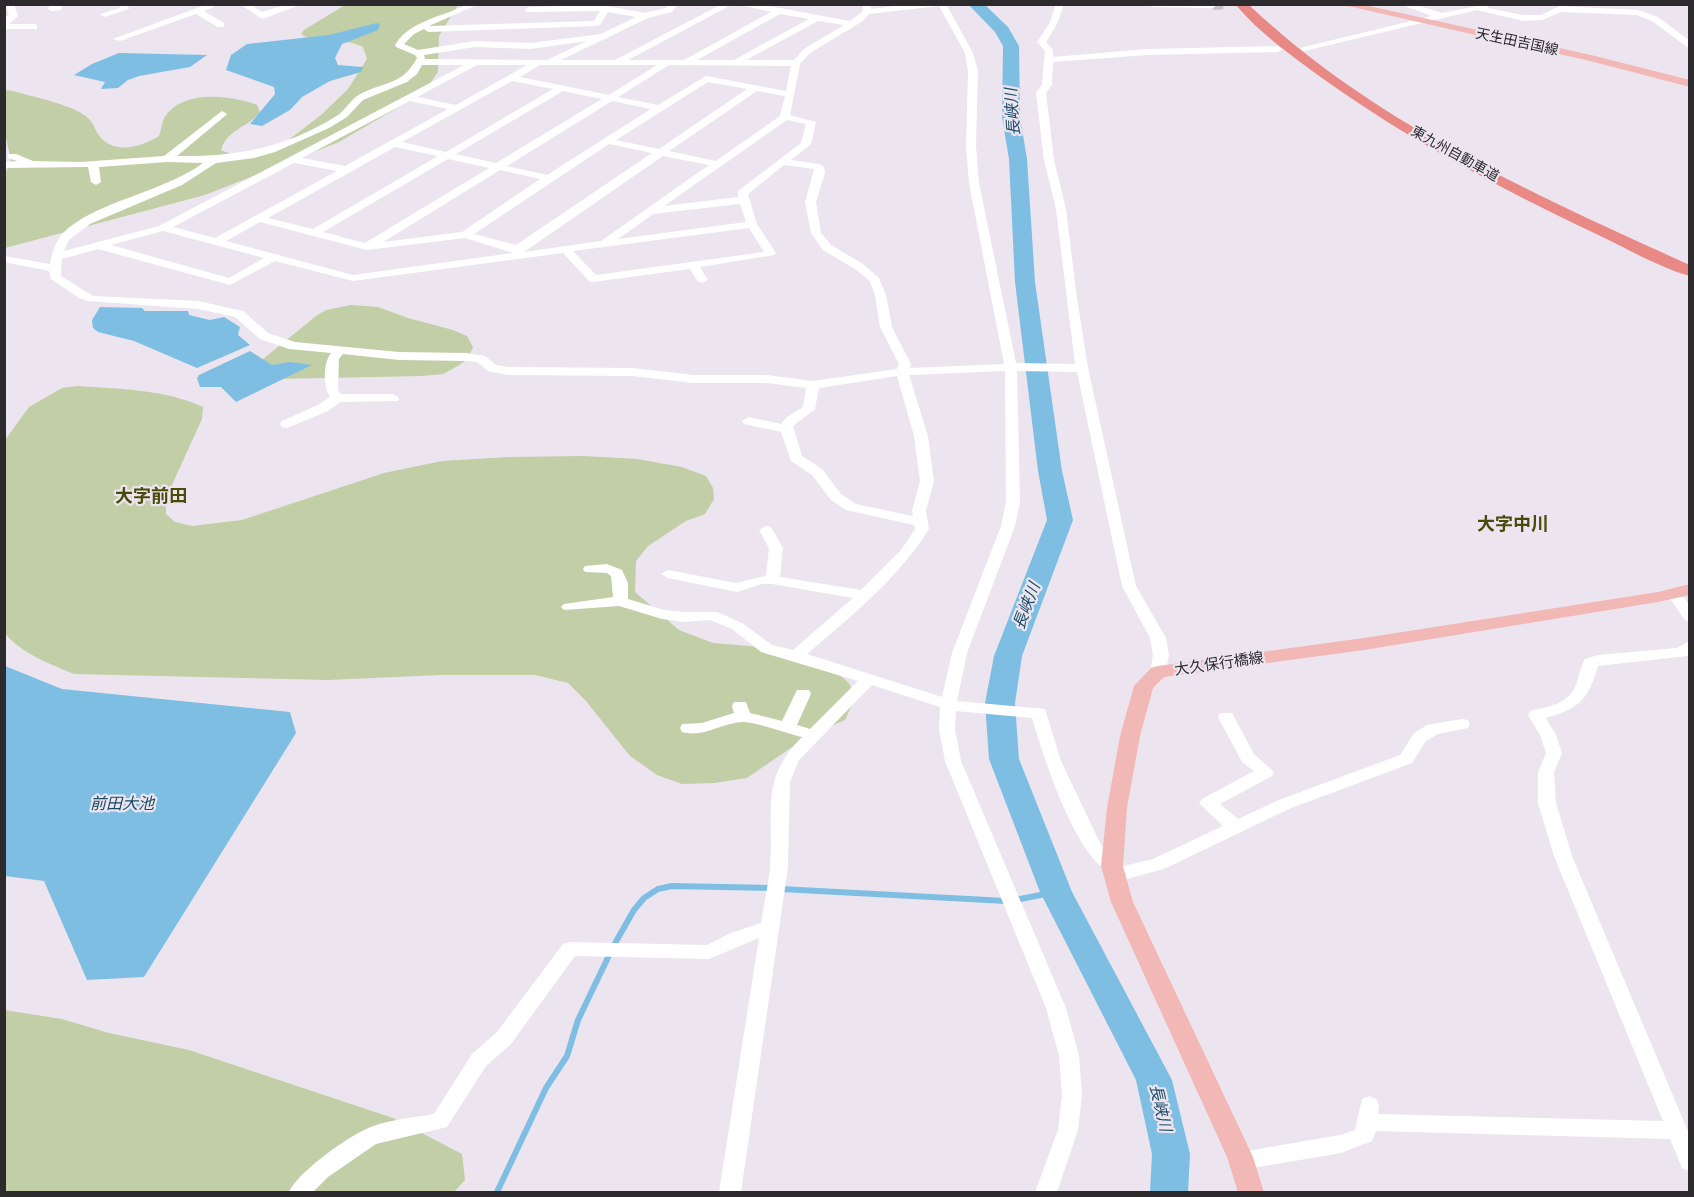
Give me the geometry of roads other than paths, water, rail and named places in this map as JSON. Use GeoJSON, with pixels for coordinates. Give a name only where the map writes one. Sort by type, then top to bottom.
{"type":"FeatureCollection","features":[{"type":"Feature","properties":{"kind":"highway","name":"東九州自動車道"},"geometry":{"type":"LineString","coordinates":[[1241,4],[1271,32],[1341,85],[1419,135],[1538,200],[1689,271]]}},
{"type":"Feature","properties":{"kind":"main road","name":"天生田吉国線"},"geometry":{"type":"LineString","coordinates":[[1344,4],[1591,58],[1689,84]]}},
{"type":"Feature","properties":{"kind":"main road","name":"大久保行橋線"},"geometry":{"type":"LineString","coordinates":[[1251,1192],[1241,1161],[1122,902],[1114,871],[1117,808],[1131,736],[1144,686],[1158,672],[1375,643],[1681,591]]}},
{"type":"Feature","properties":{"kind":"street"},"geometry":{"type":"LineString","coordinates":[[4,25],[14,16],[10,4]]}},
{"type":"Feature","properties":{"kind":"street"},"geometry":{"type":"LineString","coordinates":[[104,14],[125,9],[123,4]]}},
{"type":"Feature","properties":{"kind":"street"},"geometry":{"type":"LineString","coordinates":[[117,39],[217,4]]}},
{"type":"Feature","properties":{"kind":"street"},"geometry":{"type":"LineString","coordinates":[[244,4],[261,15],[296,5]]}},
{"type":"Feature","properties":{"kind":"street"},"geometry":{"type":"LineString","coordinates":[[475,4],[416,29],[401,40],[399,45],[419,57],[474,63],[796,63]]}},
{"type":"Feature","properties":{"kind":"street"},"geometry":{"type":"LineString","coordinates":[[416,29],[597,23],[605,9],[629,4]]}},
{"type":"Feature","properties":{"kind":"street"},"geometry":{"type":"LineString","coordinates":[[217,242],[513,78],[645,16],[669,10],[674,4]]}},
{"type":"Feature","properties":{"kind":"street"},"geometry":{"type":"LineString","coordinates":[[616,62],[729,4]]}},
{"type":"Feature","properties":{"kind":"street"},"geometry":{"type":"LineString","coordinates":[[785,117],[796,63],[807,51],[851,24],[867,8],[940,4],[969,53],[973,71],[971,146],[974,183],[1016,368],[1013,502],[1008,526],[956,667],[955,705],[947,730],[953,761],[1056,1008],[1069,1056],[1072,1095],[1068,1130],[1046,1192]]}},
{"type":"Feature","properties":{"kind":"street"},"geometry":{"type":"LineString","coordinates":[[1060,4],[1054,17],[1053,28],[1041,42],[1049,50],[1047,85],[1041,93],[1048,160],[1061,209],[1079,368],[1129,586],[1158,638],[1161,656],[1158,672]]}},
{"type":"Feature","properties":{"kind":"street"},"geometry":{"type":"LineString","coordinates":[[1152,4],[1214,5]]}},
{"type":"Feature","properties":{"kind":"street"},"geometry":{"type":"LineString","coordinates":[[1403,4],[1442,16]]}},
{"type":"Feature","properties":{"kind":"street"},"geometry":{"type":"LineString","coordinates":[[745,5],[851,24]]}},
{"type":"Feature","properties":{"kind":"street"},"geometry":{"type":"LineString","coordinates":[[1304,48],[1489,5]]}},
{"type":"Feature","properties":{"kind":"street"},"geometry":{"type":"LineString","coordinates":[[524,46],[529,7],[605,9],[645,16]]}},
{"type":"Feature","properties":{"kind":"street"},"geometry":{"type":"LineString","coordinates":[[1477,8],[1523,18],[1542,17],[1560,9],[1638,13],[1655,19],[1689,46]]}},
{"type":"Feature","properties":{"kind":"street"},"geometry":{"type":"LineString","coordinates":[[197,11],[221,25]]}},
{"type":"Feature","properties":{"kind":"street"},"geometry":{"type":"LineString","coordinates":[[685,62],[779,11]]}},
{"type":"Feature","properties":{"kind":"street"},"geometry":{"type":"LineString","coordinates":[[736,63],[817,18]]}},
{"type":"Feature","properties":{"kind":"street"},"geometry":{"type":"LineString","coordinates":[[4,25],[33,27]]}},
{"type":"Feature","properties":{"kind":"street"},"geometry":{"type":"LineString","coordinates":[[600,36],[524,46],[475,44],[419,57],[404,80],[360,98],[344,115],[326,126],[271,150],[210,163],[178,183],[93,219],[64,239],[53,268],[55,277],[83,296],[92,299],[198,305],[226,310],[239,314],[264,336],[293,345],[399,356],[467,357],[481,359],[492,368],[508,371],[632,372],[693,379],[767,380],[813,385],[902,372],[1079,368]]}},
{"type":"Feature","properties":{"kind":"street"},"geometry":{"type":"LineString","coordinates":[[1048,60],[1147,52],[1278,49]]}},
{"type":"Feature","properties":{"kind":"street"},"geometry":{"type":"LineString","coordinates":[[58,256],[163,228],[474,63]]}},
{"type":"Feature","properties":{"kind":"street"},"geometry":{"type":"LineString","coordinates":[[367,247],[667,63]]}},
{"type":"Feature","properties":{"kind":"street"},"geometry":{"type":"LineString","coordinates":[[513,78],[659,108]]}},
{"type":"Feature","properties":{"kind":"street"},"geometry":{"type":"LineString","coordinates":[[465,235],[549,178],[706,79],[788,94]]}},
{"type":"Feature","properties":{"kind":"street"},"geometry":{"type":"LineString","coordinates":[[316,232],[562,88]]}},
{"type":"Feature","properties":{"kind":"street"},"geometry":{"type":"LineString","coordinates":[[519,252],[754,89]]}},
{"type":"Feature","properties":{"kind":"street"},"geometry":{"type":"LineString","coordinates":[[409,98],[459,108]]}},
{"type":"Feature","properties":{"kind":"street"},"geometry":{"type":"LineString","coordinates":[[167,159],[222,114]]}},
{"type":"Feature","properties":{"kind":"street"},"geometry":{"type":"LineString","coordinates":[[565,249],[592,279],[770,253],[752,224],[742,193],[806,144],[811,122],[785,117],[605,243]]}},
{"type":"Feature","properties":{"kind":"street"},"geometry":{"type":"LineString","coordinates":[[609,141],[717,164]]}},
{"type":"Feature","properties":{"kind":"street"},"geometry":{"type":"LineString","coordinates":[[396,144],[549,178]]}},
{"type":"Feature","properties":{"kind":"street"},"geometry":{"type":"LineString","coordinates":[[12,156],[32,164]]}},
{"type":"Feature","properties":{"kind":"street"},"geometry":{"type":"LineString","coordinates":[[4,165],[93,164],[167,159],[210,163],[295,159],[348,170]]}},
{"type":"Feature","properties":{"kind":"street"},"geometry":{"type":"LineString","coordinates":[[782,162],[820,169],[812,193],[812,220],[816,234],[821,242],[835,254],[860,267],[874,279],[886,328],[905,364],[902,372],[921,436],[927,482],[919,511],[922,529],[907,553],[796,657]]}},
{"type":"Feature","properties":{"kind":"street"},"geometry":{"type":"LineString","coordinates":[[93,164],[96,182]]}},
{"type":"Feature","properties":{"kind":"street"},"geometry":{"type":"LineString","coordinates":[[651,211],[743,200]]}},
{"type":"Feature","properties":{"kind":"street"},"geometry":{"type":"LineString","coordinates":[[260,219],[367,247],[465,235],[519,252]]}},
{"type":"Feature","properties":{"kind":"street"},"geometry":{"type":"LineString","coordinates":[[163,228],[353,278],[519,252],[565,249],[752,224]]}},
{"type":"Feature","properties":{"kind":"street"},"geometry":{"type":"LineString","coordinates":[[98,246],[230,282],[274,257]]}},
{"type":"Feature","properties":{"kind":"street"},"geometry":{"type":"LineString","coordinates":[[4,259],[53,268]]}},
{"type":"Feature","properties":{"kind":"street"},"geometry":{"type":"LineString","coordinates":[[693,265],[702,279]]}},
{"type":"Feature","properties":{"kind":"street"},"geometry":{"type":"LineString","coordinates":[[337,398],[332,390],[333,359],[340,350]]}},
{"type":"Feature","properties":{"kind":"street"},"geometry":{"type":"LineString","coordinates":[[813,385],[812,405],[809,410],[790,421],[787,429],[796,458],[817,472],[836,497],[851,507],[921,522]]}},
{"type":"Feature","properties":{"kind":"street"},"geometry":{"type":"LineString","coordinates":[[287,424],[323,408],[337,398],[393,398]]}},
{"type":"Feature","properties":{"kind":"street"},"geometry":{"type":"LineString","coordinates":[[749,421],[787,429]]}},
{"type":"Feature","properties":{"kind":"street"},"geometry":{"type":"LineString","coordinates":[[766,530],[776,541],[777,559],[772,580]]}},
{"type":"Feature","properties":{"kind":"street"},"geometry":{"type":"LineString","coordinates":[[600,565],[617,572],[621,582],[620,601]]}},
{"type":"Feature","properties":{"kind":"street"},"geometry":{"type":"LineString","coordinates":[[668,574],[737,588],[761,580],[772,580],[864,595]]}},
{"type":"Feature","properties":{"kind":"street"},"geometry":{"type":"LineString","coordinates":[[1681,591],[1689,617]]}},
{"type":"Feature","properties":{"kind":"street"},"geometry":{"type":"LineString","coordinates":[[569,607],[620,601],[662,614],[686,617],[712,615],[737,626],[767,649],[955,705],[1039,712],[1053,761],[1094,849],[1114,871],[1158,864],[1285,804],[1407,759],[1420,737],[1432,729],[1462,724]]}},
{"type":"Feature","properties":{"kind":"street"},"geometry":{"type":"LineString","coordinates":[[1689,646],[1681,653],[1599,660],[1591,663],[1582,693],[1570,706],[1536,715],[1548,735],[1554,753],[1546,772],[1547,803],[1563,856],[1689,1162]]}},
{"type":"Feature","properties":{"kind":"street"},"geometry":{"type":"LineString","coordinates":[[730,1192],[779,867],[781,782],[792,757],[869,679]]}},
{"type":"Feature","properties":{"kind":"street"},"geometry":{"type":"LineString","coordinates":[[788,728],[803,693]]}},
{"type":"Feature","properties":{"kind":"street"},"geometry":{"type":"LineString","coordinates":[[688,728],[702,728],[742,711],[814,735]]}},
{"type":"Feature","properties":{"kind":"street"},"geometry":{"type":"LineString","coordinates":[[1226,717],[1248,758],[1266,772],[1208,802],[1236,827]]}},
{"type":"Feature","properties":{"kind":"street"},"geometry":{"type":"LineString","coordinates":[[300,1192],[320,1171],[371,1136],[440,1120],[453,1105],[479,1060],[504,1038],[570,949],[709,952],[738,938],[768,928]]}},
{"type":"Feature","properties":{"kind":"street"},"geometry":{"type":"LineString","coordinates":[[1241,1161],[1341,1144],[1365,1135],[1368,1114],[1676,1130]]}},
{"type":"Feature","properties":{"kind":"water"},"geometry":{"type":"Polygon","coordinates":[[[377,23],[380,25],[378,30],[342,44],[335,58],[338,65],[363,67],[361,72],[330,81],[302,97],[290,110],[262,126],[250,124],[275,94],[274,87],[226,70],[231,55],[247,44],[329,35],[377,23]]]}},
{"type":"Feature","properties":{"kind":"water"},"geometry":{"type":"Polygon","coordinates":[[[119,53],[207,55],[190,67],[139,76],[128,80],[118,88],[101,89],[105,82],[74,75],[92,64],[119,53]]]}},
{"type":"Feature","properties":{"kind":"water"},"geometry":{"type":"Polygon","coordinates":[[[100,307],[142,308],[145,311],[188,311],[189,315],[210,320],[224,317],[240,327],[238,335],[250,345],[197,368],[134,341],[98,332],[93,328],[92,320],[100,307]]]}},
{"type":"Feature","properties":{"kind":"water"},"geometry":{"type":"Polygon","coordinates":[[[250,351],[272,365],[290,362],[312,365],[236,402],[221,387],[200,387],[197,378],[199,375],[250,351]]]}},
{"type":"Feature","properties":{"kind":"water","name":"前田大池"},"geometry":{"type":"Polygon","coordinates":[[[5,666],[62,689],[290,712],[296,733],[144,977],[87,980],[44,881],[5,876],[5,666]]]}},
{"type":"Feature","properties":{"kind":"waterway","name":"長峡川"},"geometry":{"type":"LineString","coordinates":[[975,4],[1002,30],[1011,46],[1011,117],[1018,159],[1025,282],[1050,471],[1060,520],[1008,656],[1000,703],[1004,759],[1056,892],[1154,1080],[1171,1154],[1169,1192]]}},
{"type":"Feature","properties":{"kind":"waterway"},"geometry":{"type":"LineString","coordinates":[[497,1192],[546,1088],[567,1056],[578,1020],[614,945],[634,910],[644,898],[658,889],[672,886],[773,888]]}},
{"type":"Feature","properties":{"kind":"waterway"},"geometry":{"type":"LineString","coordinates":[[781,889],[1006,901]]}},
{"type":"Feature","properties":{"kind":"waterway"},"geometry":{"type":"LineString","coordinates":[[1015,900],[1056,892]]}},
{"type":"Feature","properties":{"kind":"tunnel"},"geometry":{"type":"LineString","coordinates":[[1213,5],[1226,4]]}},
{"type":"Feature","properties":{"kind":"district","name":"大字前田"},"geometry":{"type":"Point","coordinates":[151,497]}},
{"type":"Feature","properties":{"kind":"district","name":"大字中川"},"geometry":{"type":"Point","coordinates":[1513,525]}}]}
